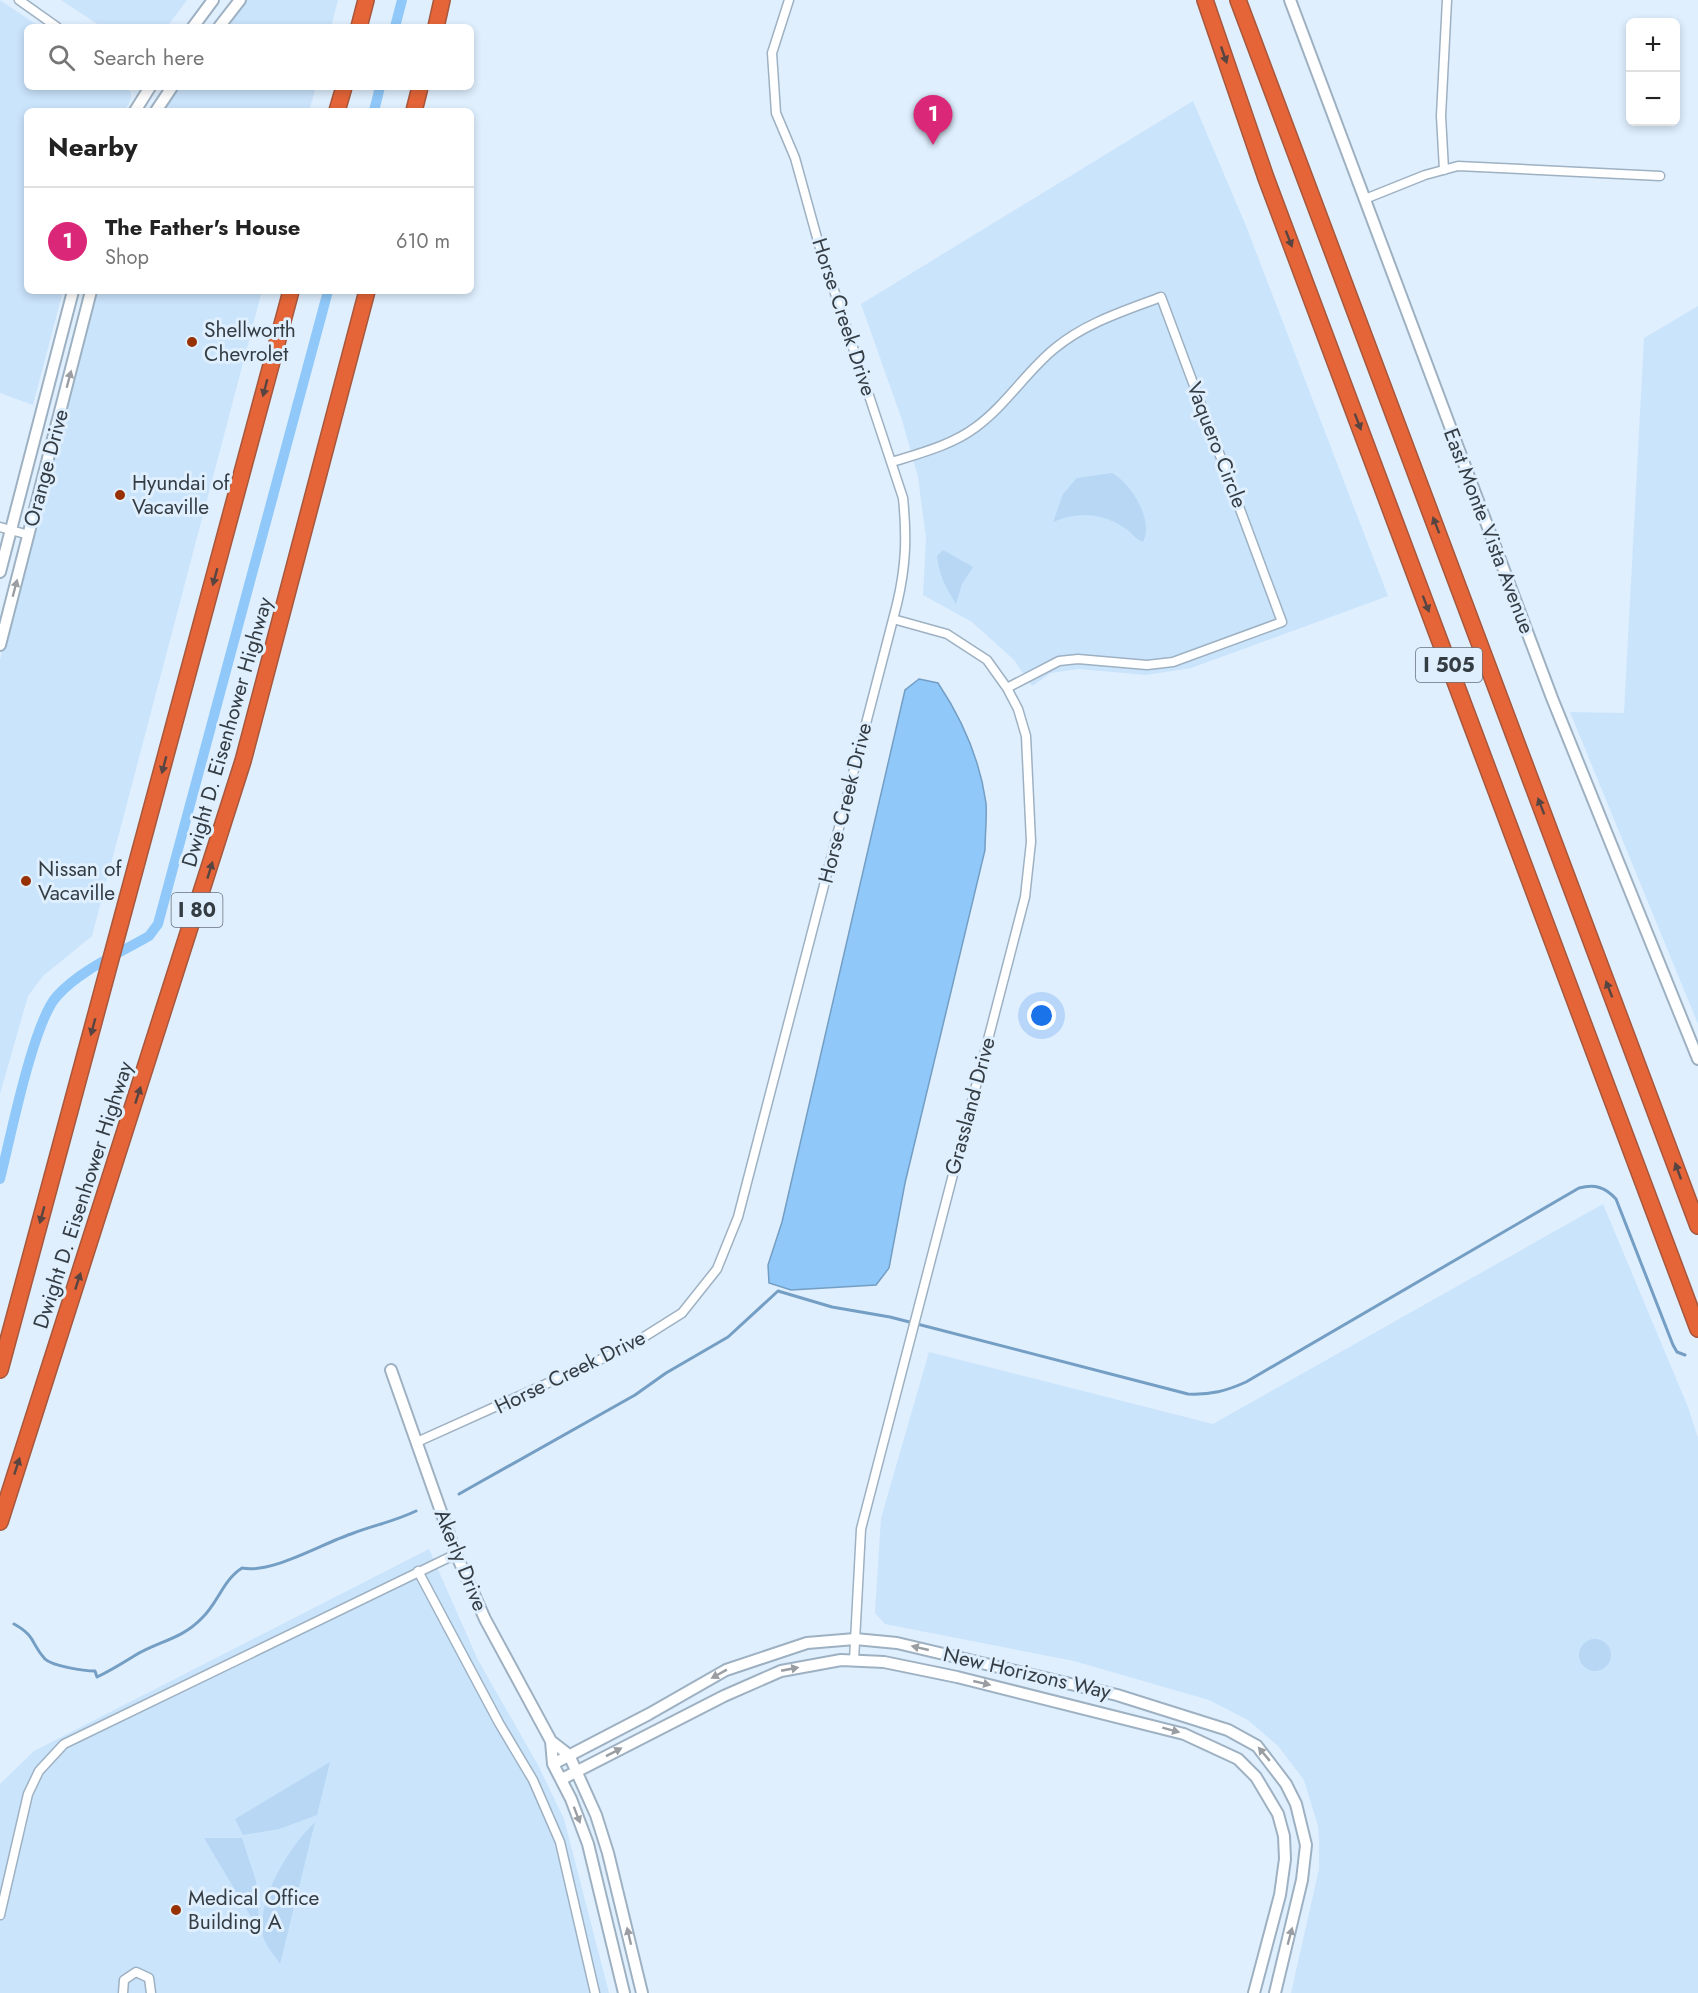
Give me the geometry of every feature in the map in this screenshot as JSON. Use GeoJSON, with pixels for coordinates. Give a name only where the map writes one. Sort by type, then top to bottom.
{"type":"FeatureCollection","features":[{"type":"Feature","properties":{"kind":"highway"},"geometry":{"type":"LineString","coordinates":[[360,24],[366,0]]}},
{"type":"Feature","properties":{"kind":"highway"},"geometry":{"type":"LineString","coordinates":[[436,24],[442,0]]}},
{"type":"Feature","properties":{"kind":"highway","name":"I 505"},"geometry":{"type":"LineString","coordinates":[[1205,0],[1270,189],[1698,1329]]}},
{"type":"Feature","properties":{"kind":"highway","name":"I 505"},"geometry":{"type":"LineString","coordinates":[[1238,0],[1698,1226]]}},
{"type":"Feature","properties":{"kind":"highway"},"geometry":{"type":"LineString","coordinates":[[338,108],[343,90]]}},
{"type":"Feature","properties":{"kind":"highway"},"geometry":{"type":"LineString","coordinates":[[415,108],[419,90]]}},
{"type":"Feature","properties":{"kind":"highway","name":"Dwight D. Eisenhower Highway"},"geometry":{"type":"LineString","coordinates":[[0,1370],[290,294]]}},
{"type":"Feature","properties":{"kind":"highway","name":"Dwight D. Eisenhower Highway"},"geometry":{"type":"LineString","coordinates":[[0,1522],[240,771],[366,294]]}},
{"type":"Feature","properties":{"kind":"street"},"geometry":{"type":"LineString","coordinates":[[19,0],[53,24]]}},
{"type":"Feature","properties":{"kind":"street"},"geometry":{"type":"LineString","coordinates":[[195,24],[213,0]]}},
{"type":"Feature","properties":{"kind":"street"},"geometry":{"type":"LineString","coordinates":[[221,24],[240,0]]}},
{"type":"Feature","properties":{"kind":"street","name":"Horse Creek Drive"},"geometry":{"type":"LineString","coordinates":[[417,1442],[628,1347],[682,1313],[717,1269],[738,1217],[893,619],[904,576],[907,537],[903,498],[819,244],[795,158],[776,113],[772,53],[789,0]]}},
{"type":"Feature","properties":{"kind":"street","name":"East Monte Vista Avenue"},"geometry":{"type":"LineString","coordinates":[[1290,0],[1552,698],[1698,1059]]}},
{"type":"Feature","properties":{"kind":"street"},"geometry":{"type":"LineString","coordinates":[[1444,170],[1441,116],[1447,0]]}},
{"type":"Feature","properties":{"kind":"street"},"geometry":{"type":"LineString","coordinates":[[137,108],[148,90]]}},
{"type":"Feature","properties":{"kind":"street"},"geometry":{"type":"LineString","coordinates":[[155,90],[164,96]]}},
{"type":"Feature","properties":{"kind":"street"},"geometry":{"type":"LineString","coordinates":[[158,108],[169,90]]}},
{"type":"Feature","properties":{"kind":"street"},"geometry":{"type":"LineString","coordinates":[[1365,199],[1458,166],[1660,176]]}},
{"type":"Feature","properties":{"kind":"street","name":"Orange Drive"},"geometry":{"type":"LineString","coordinates":[[0,572],[6,529],[72,294]]}},
{"type":"Feature","properties":{"kind":"street","name":"Orange Drive"},"geometry":{"type":"LineString","coordinates":[[0,645],[90,294]]}},
{"type":"Feature","properties":{"kind":"street","name":"Vaquero Circle"},"geometry":{"type":"LineString","coordinates":[[892,462],[936,448],[970,431],[988,417],[1055,348],[1106,318],[1161,297],[1282,622],[1173,662],[1147,665],[1078,659],[1059,661],[1008,688]]}},
{"type":"Feature","properties":{"kind":"street"},"geometry":{"type":"LineString","coordinates":[[6,529],[29,536]]}},
{"type":"Feature","properties":{"kind":"street","name":"Grassland Drive"},"geometry":{"type":"LineString","coordinates":[[854,1660],[861,1530],[1025,897],[1031,842],[1026,736],[1018,709],[1008,688],[987,660],[947,633],[893,619]]}},
{"type":"Feature","properties":{"kind":"street","name":"Akerly Drive"},"geometry":{"type":"LineString","coordinates":[[391,1370],[456,1554],[485,1619],[551,1741],[553,1764],[562,1779],[588,1844],[624,1993]]}},
{"type":"Feature","properties":{"kind":"street"},"geometry":{"type":"LineString","coordinates":[[0,1915],[28,1794],[39,1771],[64,1744],[456,1554]]}},
{"type":"Feature","properties":{"kind":"street"},"geometry":{"type":"LineString","coordinates":[[418,1571],[499,1723],[533,1780],[560,1842],[595,1993]]}},
{"type":"Feature","properties":{"kind":"street","name":"New Horizons Way"},"geometry":{"type":"LineString","coordinates":[[553,1764],[649,1714],[726,1670],[807,1643],[855,1639],[897,1643],[1117,1695],[1228,1730],[1257,1746],[1291,1794],[1306,1845],[1302,1880],[1275,1993]]}},
{"type":"Feature","properties":{"kind":"street","name":"New Horizons Way"},"geometry":{"type":"LineString","coordinates":[[562,1779],[714,1701],[780,1671],[841,1660],[884,1662],[1077,1705],[1184,1734],[1238,1759],[1269,1796],[1278,1814],[1284,1836],[1285,1859],[1281,1895],[1254,1993]]}},
{"type":"Feature","properties":{"kind":"street","name":"Akerly Drive"},"geometry":{"type":"LineString","coordinates":[[551,1741],[569,1755],[596,1815],[608,1853],[642,1993]]}},
{"type":"Feature","properties":{"kind":"street"},"geometry":{"type":"LineString","coordinates":[[123,1993],[124,1980],[136,1972],[149,1978],[151,1993]]}},
{"type":"Feature","properties":{"kind":"shaded area"},"geometry":{"type":"Polygon","coordinates":[[[0,0],[36,24],[24,24],[24,90],[129,90],[131,99],[126,108],[24,108],[24,294],[62,294],[33,405],[0,393],[0,0]]]}},
{"type":"Feature","properties":{"kind":"shaded area"},"geometry":{"type":"Polygon","coordinates":[[[61,0],[187,0],[169,24],[97,24],[61,0]]]}},
{"type":"Feature","properties":{"kind":"shaded area"},"geometry":{"type":"Polygon","coordinates":[[[242,0],[338,0],[332,24],[223,24],[242,0]]]}},
{"type":"Feature","properties":{"kind":"shaded area"},"geometry":{"type":"Polygon","coordinates":[[[174,90],[315,90],[310,108],[162,108],[174,90]]]}},
{"type":"Feature","properties":{"kind":"shaded area"},"geometry":{"type":"Polygon","coordinates":[[[1193,101],[1246,226],[1388,596],[1191,668],[1146,675],[1078,669],[1051,673],[1032,686],[1014,660],[972,622],[923,595],[926,538],[918,477],[902,420],[861,304],[1193,101]]]}},
{"type":"Feature","properties":{"kind":"shaded area"},"geometry":{"type":"Polygon","coordinates":[[[95,294],[261,294],[92,936],[43,976],[28,996],[0,1094],[0,660],[95,294]]]}},
{"type":"Feature","properties":{"kind":"shaded area"},"geometry":{"type":"Polygon","coordinates":[[[1698,306],[1698,1024],[1570,712],[1624,713],[1644,338],[1698,306]]]}},
{"type":"Feature","properties":{"kind":"shaded area"},"geometry":{"type":"Polygon","coordinates":[[[1112,473],[1127,485],[1139,504],[1146,524],[1143,542],[1116,523],[1090,515],[1072,516],[1053,522],[1063,494],[1077,478],[1112,473]]]}},
{"type":"Feature","properties":{"kind":"shaded area"},"geometry":{"type":"Polygon","coordinates":[[[943,550],[973,567],[962,584],[956,604],[939,569],[937,556],[943,550]]]}},
{"type":"Feature","properties":{"kind":"shaded area"},"geometry":{"type":"Polygon","coordinates":[[[1603,1204],[1688,1407],[1698,1438],[1698,1993],[1291,1993],[1319,1869],[1319,1839],[1318,1826],[1304,1780],[1278,1746],[1248,1720],[1209,1700],[1074,1661],[885,1624],[875,1613],[881,1518],[929,1352],[1213,1424],[1603,1204]]]}},
{"type":"Feature","properties":{"kind":"shaded area"},"geometry":{"type":"Polygon","coordinates":[[[429,1549],[478,1660],[538,1765],[564,1819],[609,1993],[0,1993],[0,1784],[34,1751],[429,1549]]]}},
{"type":"Feature","properties":{"kind":"shaded area"},"geometry":{"type":"Polygon","coordinates":[[[1595,1639],[1606,1644],[1611,1655],[1606,1666],[1595,1671],[1584,1666],[1579,1655],[1584,1644],[1595,1639]]]}},
{"type":"Feature","properties":{"kind":"shaded area"},"geometry":{"type":"Polygon","coordinates":[[[330,1762],[317,1815],[279,1829],[243,1835],[235,1819],[330,1762]]]}},
{"type":"Feature","properties":{"kind":"shaded area"},"geometry":{"type":"Polygon","coordinates":[[[315,1822],[280,1964],[263,1936],[262,1921],[265,1906],[277,1874],[295,1845],[315,1822]]]}},
{"type":"Feature","properties":{"kind":"shaded area"},"geometry":{"type":"Polygon","coordinates":[[[204,1838],[242,1838],[256,1881],[260,1932],[204,1838]]]}},
{"type":"Feature","properties":{"kind":"water"},"geometry":{"type":"Polygon","coordinates":[[[919,679],[938,683],[969,740],[986,803],[985,850],[905,1183],[889,1268],[876,1285],[791,1290],[769,1283],[768,1265],[782,1222],[905,690],[919,679]]]}},
{"type":"Feature","properties":{"kind":"waterway"},"geometry":{"type":"LineString","coordinates":[[396,24],[402,0]]}},
{"type":"Feature","properties":{"kind":"waterway"},"geometry":{"type":"LineString","coordinates":[[375,108],[379,90]]}},
{"type":"Feature","properties":{"kind":"waterway"},"geometry":{"type":"LineString","coordinates":[[0,1179],[31,1055],[48,1010],[57,996],[77,978],[149,936],[158,924],[327,294]]}},
{"type":"Feature","properties":{"kind":"waterway"},"geometry":{"type":"LineString","coordinates":[[459,1494],[635,1395],[666,1373],[728,1337],[778,1291],[832,1307],[890,1317],[1188,1394],[1211,1393],[1246,1382],[1579,1188],[1585,1187],[1599,1188],[1616,1199],[1673,1345],[1677,1352],[1685,1355]]}},
{"type":"Feature","properties":{"kind":"waterway"},"geometry":{"type":"LineString","coordinates":[[14,1624],[26,1632],[49,1662],[68,1668],[95,1671],[97,1677],[143,1651],[178,1636],[194,1625],[208,1612],[230,1579],[242,1568],[254,1569],[282,1563],[359,1531],[416,1511]]}},
{"type":"Feature","properties":{"kind":"place","name":"The Father's House"},"geometry":{"type":"Point","coordinates":[933,145]}},
{"type":"Feature","properties":{"kind":"place","name":"Shellworth Chevrolet"},"geometry":{"type":"Point","coordinates":[192,342]}},
{"type":"Feature","properties":{"kind":"place","name":"Hyundai of Vacaville"},"geometry":{"type":"Point","coordinates":[120,495]}},
{"type":"Feature","properties":{"kind":"place","name":"Nissan of Vacaville"},"geometry":{"type":"Point","coordinates":[26,881]}},
{"type":"Feature","properties":{"kind":"place","name":"Medical Office Building A"},"geometry":{"type":"Point","coordinates":[176,1910]}}]}
